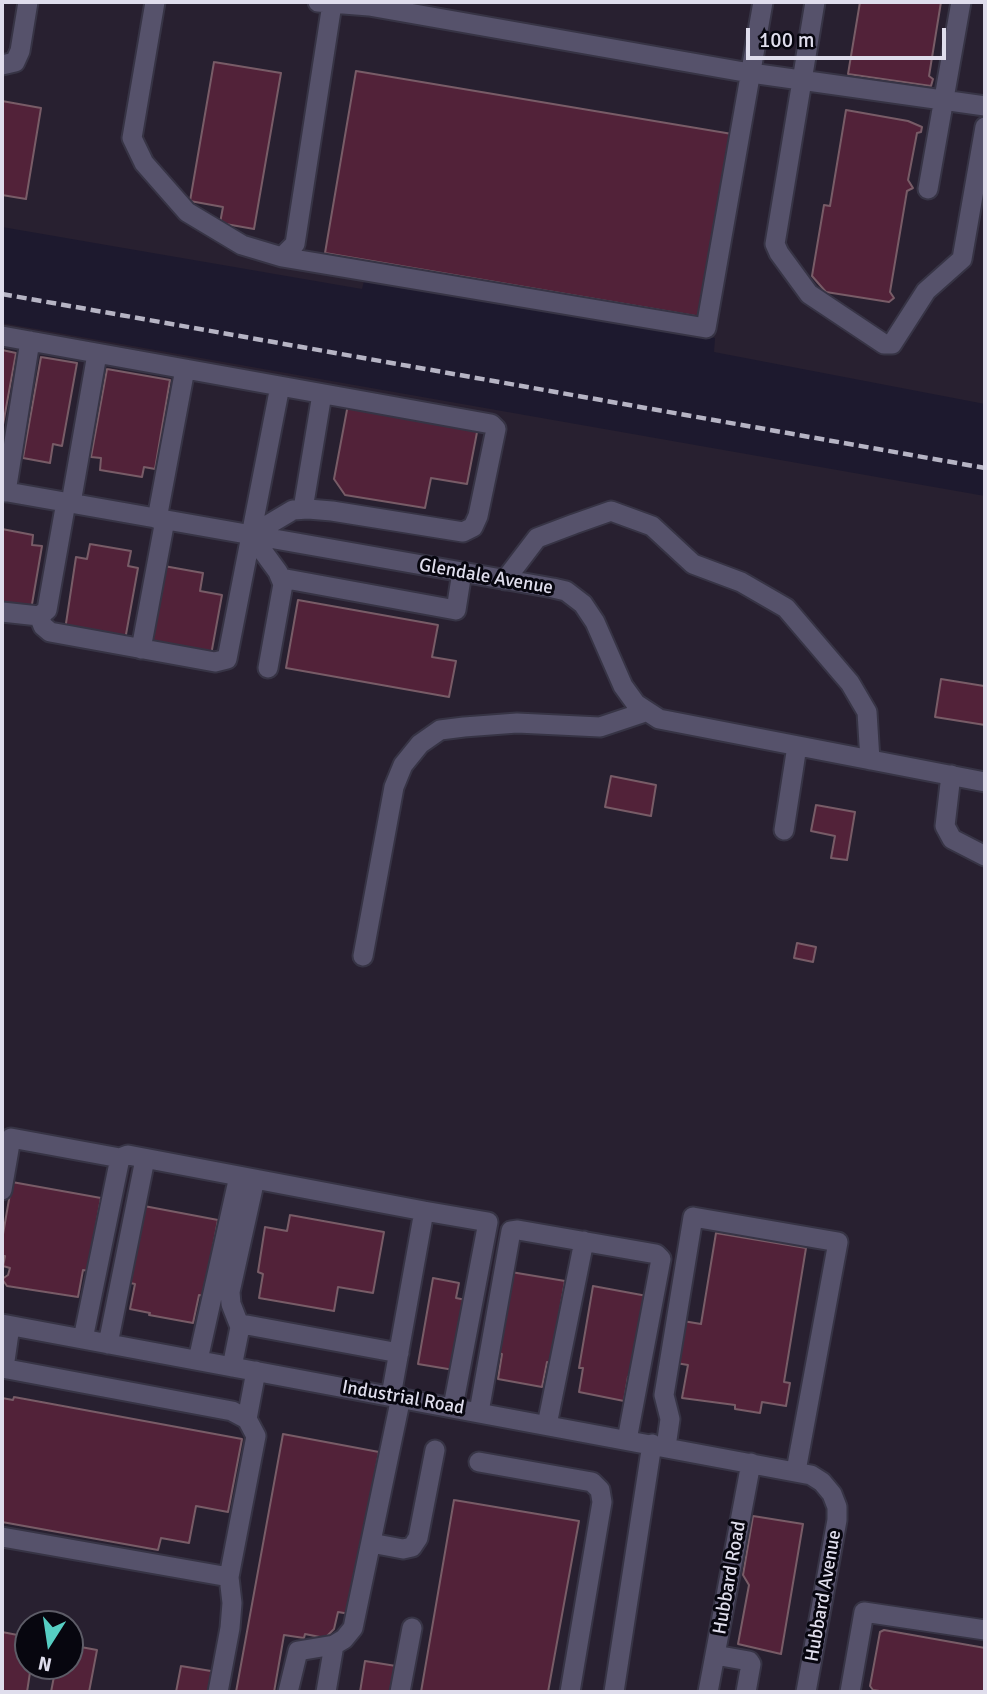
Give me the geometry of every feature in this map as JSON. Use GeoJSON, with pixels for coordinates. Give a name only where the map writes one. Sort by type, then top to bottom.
{"type":"FeatureCollection","features":[{"type":"Feature","properties":{"kind":"street"},"geometry":{"type":"LineString","coordinates":[[2,65],[15,62],[20,51],[29,2]]}},
{"type":"Feature","properties":{"kind":"street"},"geometry":{"type":"LineString","coordinates":[[155,2],[132,138],[144,163],[187,212],[242,245],[282,257],[706,328],[763,2]]}},
{"type":"Feature","properties":{"kind":"street"},"geometry":{"type":"LineString","coordinates":[[816,2],[775,244],[810,294],[884,344],[892,344],[926,291],[962,260],[985,127]]}},
{"type":"Feature","properties":{"kind":"street"},"geometry":{"type":"LineString","coordinates":[[928,189],[961,2]]}},
{"type":"Feature","properties":{"kind":"street"},"geometry":{"type":"LineString","coordinates":[[282,257],[295,244],[325,3],[370,4],[751,72],[985,106]]}},
{"type":"Feature","properties":{"kind":"street"},"geometry":{"type":"LineString","coordinates":[[2,336],[491,424],[496,429],[478,516],[473,527],[463,532],[332,511],[303,509],[293,510],[251,536]]}},
{"type":"Feature","properties":{"kind":"street"},"geometry":{"type":"LineString","coordinates":[[4,491],[30,341]]}},
{"type":"Feature","properties":{"kind":"street"},"geometry":{"type":"LineString","coordinates":[[2,612],[39,616],[47,610],[97,354]]}},
{"type":"Feature","properties":{"kind":"street"},"geometry":{"type":"LineString","coordinates":[[141,649],[185,369]]}},
{"type":"Feature","properties":{"kind":"street"},"geometry":{"type":"LineString","coordinates":[[39,616],[43,626],[50,632],[215,662],[226,659],[280,386]]}},
{"type":"Feature","properties":{"kind":"street"},"geometry":{"type":"LineString","coordinates":[[303,509],[322,394]]}},
{"type":"Feature","properties":{"kind":"street","name":"Glendale Avenue"},"geometry":{"type":"LineString","coordinates":[[4,491],[566,592],[583,604],[595,622],[623,686],[645,712]]}},
{"type":"Feature","properties":{"kind":"street"},"geometry":{"type":"LineString","coordinates":[[505,580],[537,538],[574,524],[611,511],[652,526],[693,564],[741,582],[786,608],[850,683],[867,712],[870,760]]}},
{"type":"Feature","properties":{"kind":"street"},"geometry":{"type":"LineString","coordinates":[[251,536],[283,584],[268,668]]}},
{"type":"Feature","properties":{"kind":"street"},"geometry":{"type":"LineString","coordinates":[[281,578],[456,610],[462,572]]}},
{"type":"Feature","properties":{"kind":"street"},"geometry":{"type":"LineString","coordinates":[[363,956],[394,787],[403,765],[420,744],[440,730],[517,723],[600,727],[645,712],[659,719],[985,782]]}},
{"type":"Feature","properties":{"kind":"street"},"geometry":{"type":"LineString","coordinates":[[784,830],[797,746]]}},
{"type":"Feature","properties":{"kind":"street"},"geometry":{"type":"LineString","coordinates":[[951,775],[946,826],[952,839],[985,856]]}},
{"type":"Feature","properties":{"kind":"street"},"geometry":{"type":"LineString","coordinates":[[2,1189],[7,1137],[120,1158],[145,1158],[488,1222],[453,1407]]}},
{"type":"Feature","properties":{"kind":"street"},"geometry":{"type":"LineString","coordinates":[[83,1339],[120,1158]]}},
{"type":"Feature","properties":{"kind":"street"},"geometry":{"type":"LineString","coordinates":[[108,1344],[145,1158]]}},
{"type":"Feature","properties":{"kind":"street"},"geometry":{"type":"LineString","coordinates":[[232,1367],[240,1327],[231,1304],[230,1292],[247,1178]]}},
{"type":"Feature","properties":{"kind":"street"},"geometry":{"type":"LineString","coordinates":[[198,1360],[247,1178]]}},
{"type":"Feature","properties":{"kind":"street"},"geometry":{"type":"LineString","coordinates":[[288,1692],[298,1651],[334,1645],[344,1639],[353,1628],[371,1543],[396,1396],[399,1353],[424,1211]]}},
{"type":"Feature","properties":{"kind":"street"},"geometry":{"type":"LineString","coordinates":[[614,1692],[659,1446],[670,1419],[664,1395],[693,1217],[838,1241],[800,1472]]}},
{"type":"Feature","properties":{"kind":"street"},"geometry":{"type":"LineString","coordinates":[[479,1412],[511,1231],[519,1230],[656,1254],[661,1259],[627,1440]]}},
{"type":"Feature","properties":{"kind":"street"},"geometry":{"type":"LineString","coordinates":[[547,1425],[584,1241]]}},
{"type":"Feature","properties":{"kind":"street"},"geometry":{"type":"LineString","coordinates":[[6,1325],[3,1368],[232,1411],[247,1419],[256,1436],[229,1577],[232,1603],[230,1628],[218,1692]]}},
{"type":"Feature","properties":{"kind":"street","name":"Industrial Road"},"geometry":{"type":"LineString","coordinates":[[6,1325],[800,1472]]}},
{"type":"Feature","properties":{"kind":"street"},"geometry":{"type":"LineString","coordinates":[[240,1327],[247,1325],[399,1353]]}},
{"type":"Feature","properties":{"kind":"street"},"geometry":{"type":"LineString","coordinates":[[247,1419],[256,1371]]}},
{"type":"Feature","properties":{"kind":"street"},"geometry":{"type":"LineString","coordinates":[[371,1543],[403,1549],[412,1547],[418,1538],[435,1450]]}},
{"type":"Feature","properties":{"kind":"street"},"geometry":{"type":"LineString","coordinates":[[478,1462],[592,1482],[600,1490],[603,1502],[570,1692]]}},
{"type":"Feature","properties":{"kind":"street","name":"Hubbard Road"},"geometry":{"type":"LineString","coordinates":[[708,1692],[751,1463]]}},
{"type":"Feature","properties":{"kind":"street","name":"Hubbard Avenue"},"geometry":{"type":"LineString","coordinates":[[800,1472],[822,1482],[837,1507],[837,1520],[806,1692]]}},
{"type":"Feature","properties":{"kind":"street"},"geometry":{"type":"LineString","coordinates":[[2,1536],[229,1577]]}},
{"type":"Feature","properties":{"kind":"street"},"geometry":{"type":"LineString","coordinates":[[850,1692],[864,1612],[985,1630]]}},
{"type":"Feature","properties":{"kind":"street"},"geometry":{"type":"LineString","coordinates":[[401,1692],[412,1628]]}},
{"type":"Feature","properties":{"kind":"street"},"geometry":{"type":"LineString","coordinates":[[326,1692],[334,1645]]}},
{"type":"Feature","properties":{"kind":"street"},"geometry":{"type":"LineString","coordinates":[[715,1655],[748,1661],[751,1664],[746,1692]]}},
{"type":"Feature","properties":{"kind":"shaded area"},"geometry":{"type":"Polygon","coordinates":[[[2,2],[985,2],[985,404],[714,352],[715,338],[365,277],[362,289],[2,227],[2,2]]]}},
{"type":"Feature","properties":{"kind":"shaded area"},"geometry":{"type":"Polygon","coordinates":[[[2,323],[985,496],[985,1692],[2,1692],[2,323]]]}},
{"type":"Feature","properties":{"kind":"building"},"geometry":{"type":"Polygon","coordinates":[[[860,2],[941,2],[929,76],[933,79],[931,86],[848,74],[860,2]]]}},
{"type":"Feature","properties":{"kind":"building"},"geometry":{"type":"Polygon","coordinates":[[[214,62],[281,73],[254,229],[220,223],[223,207],[190,201],[214,62]]]}},
{"type":"Feature","properties":{"kind":"building"},"geometry":{"type":"Polygon","coordinates":[[[356,71],[732,134],[701,317],[325,253],[356,71]]]}},
{"type":"Feature","properties":{"kind":"building"},"geometry":{"type":"Polygon","coordinates":[[[2,101],[41,108],[26,199],[2,195],[2,101]]]}},
{"type":"Feature","properties":{"kind":"building"},"geometry":{"type":"Polygon","coordinates":[[[846,110],[908,121],[922,127],[921,132],[917,133],[908,180],[913,188],[907,191],[890,292],[894,298],[889,302],[826,292],[812,276],[824,205],[830,206],[846,110]]]}},
{"type":"Feature","properties":{"kind":"building"},"geometry":{"type":"Polygon","coordinates":[[[2,350],[16,353],[2,430],[2,350]]]}},
{"type":"Feature","properties":{"kind":"building"},"geometry":{"type":"Polygon","coordinates":[[[41,357],[77,363],[62,446],[53,444],[50,463],[23,458],[41,357]]]}},
{"type":"Feature","properties":{"kind":"building"},"geometry":{"type":"Polygon","coordinates":[[[107,369],[170,380],[155,469],[144,467],[142,477],[100,470],[101,458],[91,457],[107,369]]]}},
{"type":"Feature","properties":{"kind":"building"},"geometry":{"type":"Polygon","coordinates":[[[349,399],[479,422],[467,484],[431,478],[425,508],[345,495],[334,479],[349,399]]]}},
{"type":"Feature","properties":{"kind":"building"},"geometry":{"type":"Polygon","coordinates":[[[2,529],[33,535],[32,545],[42,546],[31,610],[2,604],[2,529]]]}},
{"type":"Feature","properties":{"kind":"building"},"geometry":{"type":"Polygon","coordinates":[[[90,544],[131,551],[128,566],[138,568],[125,640],[65,630],[76,557],[87,559],[90,544]]]}},
{"type":"Feature","properties":{"kind":"building"},"geometry":{"type":"Polygon","coordinates":[[[164,566],[203,573],[200,591],[222,595],[211,655],[150,645],[164,566]]]}},
{"type":"Feature","properties":{"kind":"building"},"geometry":{"type":"Polygon","coordinates":[[[298,600],[438,625],[432,657],[456,661],[449,697],[286,668],[298,600]]]}},
{"type":"Feature","properties":{"kind":"building"},"geometry":{"type":"Polygon","coordinates":[[[985,678],[985,725],[935,717],[941,679],[984,686],[985,678]]]}},
{"type":"Feature","properties":{"kind":"building"},"geometry":{"type":"Polygon","coordinates":[[[611,776],[656,785],[651,816],[605,807],[611,776]]]}},
{"type":"Feature","properties":{"kind":"building"},"geometry":{"type":"Polygon","coordinates":[[[816,805],[855,812],[847,860],[831,858],[835,836],[811,831],[816,805]]]}},
{"type":"Feature","properties":{"kind":"building"},"geometry":{"type":"Polygon","coordinates":[[[797,943],[816,947],[813,962],[794,958],[797,943]]]}},
{"type":"Feature","properties":{"kind":"building"},"geometry":{"type":"Polygon","coordinates":[[[12,1182],[101,1198],[88,1271],[83,1270],[78,1297],[7,1286],[2,1279],[8,1275],[10,1268],[3,1266],[5,1256],[2,1256],[2,1240],[12,1182]]]}},
{"type":"Feature","properties":{"kind":"building"},"geometry":{"type":"Polygon","coordinates":[[[144,1206],[218,1220],[204,1296],[199,1295],[193,1323],[130,1309],[135,1284],[130,1283],[144,1206]]]}},
{"type":"Feature","properties":{"kind":"building"},"geometry":{"type":"Polygon","coordinates":[[[290,1215],[384,1232],[373,1293],[338,1287],[334,1311],[259,1298],[263,1274],[258,1272],[265,1227],[287,1231],[290,1215]]]}},
{"type":"Feature","properties":{"kind":"building"},"geometry":{"type":"Polygon","coordinates":[[[716,1233],[806,1248],[784,1382],[790,1383],[786,1406],[762,1402],[760,1413],[735,1409],[735,1405],[682,1398],[688,1365],[676,1363],[683,1321],[701,1324],[716,1233]]]}},
{"type":"Feature","properties":{"kind":"building"},"geometry":{"type":"Polygon","coordinates":[[[511,1272],[565,1281],[551,1363],[547,1362],[542,1387],[498,1379],[502,1354],[497,1353],[511,1272]]]}},
{"type":"Feature","properties":{"kind":"building"},"geometry":{"type":"Polygon","coordinates":[[[433,1278],[459,1283],[456,1298],[466,1300],[454,1370],[418,1364],[433,1278]]]}},
{"type":"Feature","properties":{"kind":"building"},"geometry":{"type":"Polygon","coordinates":[[[593,1286],[647,1296],[634,1378],[628,1377],[624,1401],[579,1392],[583,1368],[579,1368],[593,1286]]]}},
{"type":"Feature","properties":{"kind":"building"},"geometry":{"type":"Polygon","coordinates":[[[14,1397],[242,1439],[228,1512],[196,1506],[189,1543],[161,1538],[158,1550],[2,1522],[2,1398],[13,1400],[14,1397]]]}},
{"type":"Feature","properties":{"kind":"building"},"geometry":{"type":"Polygon","coordinates":[[[283,1434],[379,1452],[350,1614],[338,1612],[334,1629],[325,1638],[305,1634],[304,1638],[284,1635],[274,1692],[236,1692],[283,1434]]]}},
{"type":"Feature","properties":{"kind":"building"},"geometry":{"type":"Polygon","coordinates":[[[454,1500],[579,1521],[548,1692],[421,1692],[454,1500]]]}},
{"type":"Feature","properties":{"kind":"building"},"geometry":{"type":"Polygon","coordinates":[[[753,1516],[803,1524],[781,1654],[738,1644],[749,1585],[743,1575],[753,1516]]]}},
{"type":"Feature","properties":{"kind":"building"},"geometry":{"type":"Polygon","coordinates":[[[884,1630],[985,1648],[985,1692],[873,1690],[870,1686],[880,1632],[884,1630]]]}},
{"type":"Feature","properties":{"kind":"building"},"geometry":{"type":"Polygon","coordinates":[[[2,1632],[14,1634],[14,1680],[29,1680],[27,1692],[2,1692],[2,1632]]]}},
{"type":"Feature","properties":{"kind":"building"},"geometry":{"type":"Polygon","coordinates":[[[84,1648],[97,1650],[89,1692],[51,1692],[53,1680],[84,1680],[84,1648]]]}},
{"type":"Feature","properties":{"kind":"building"},"geometry":{"type":"Polygon","coordinates":[[[365,1661],[396,1666],[391,1692],[360,1692],[365,1661]]]}},
{"type":"Feature","properties":{"kind":"building"},"geometry":{"type":"Polygon","coordinates":[[[181,1666],[217,1672],[214,1692],[176,1692],[181,1666]]]}},
{"type":"Feature","properties":{"kind":"railway"},"geometry":{"type":"LineString","coordinates":[[2,294],[985,468]]}}]}
